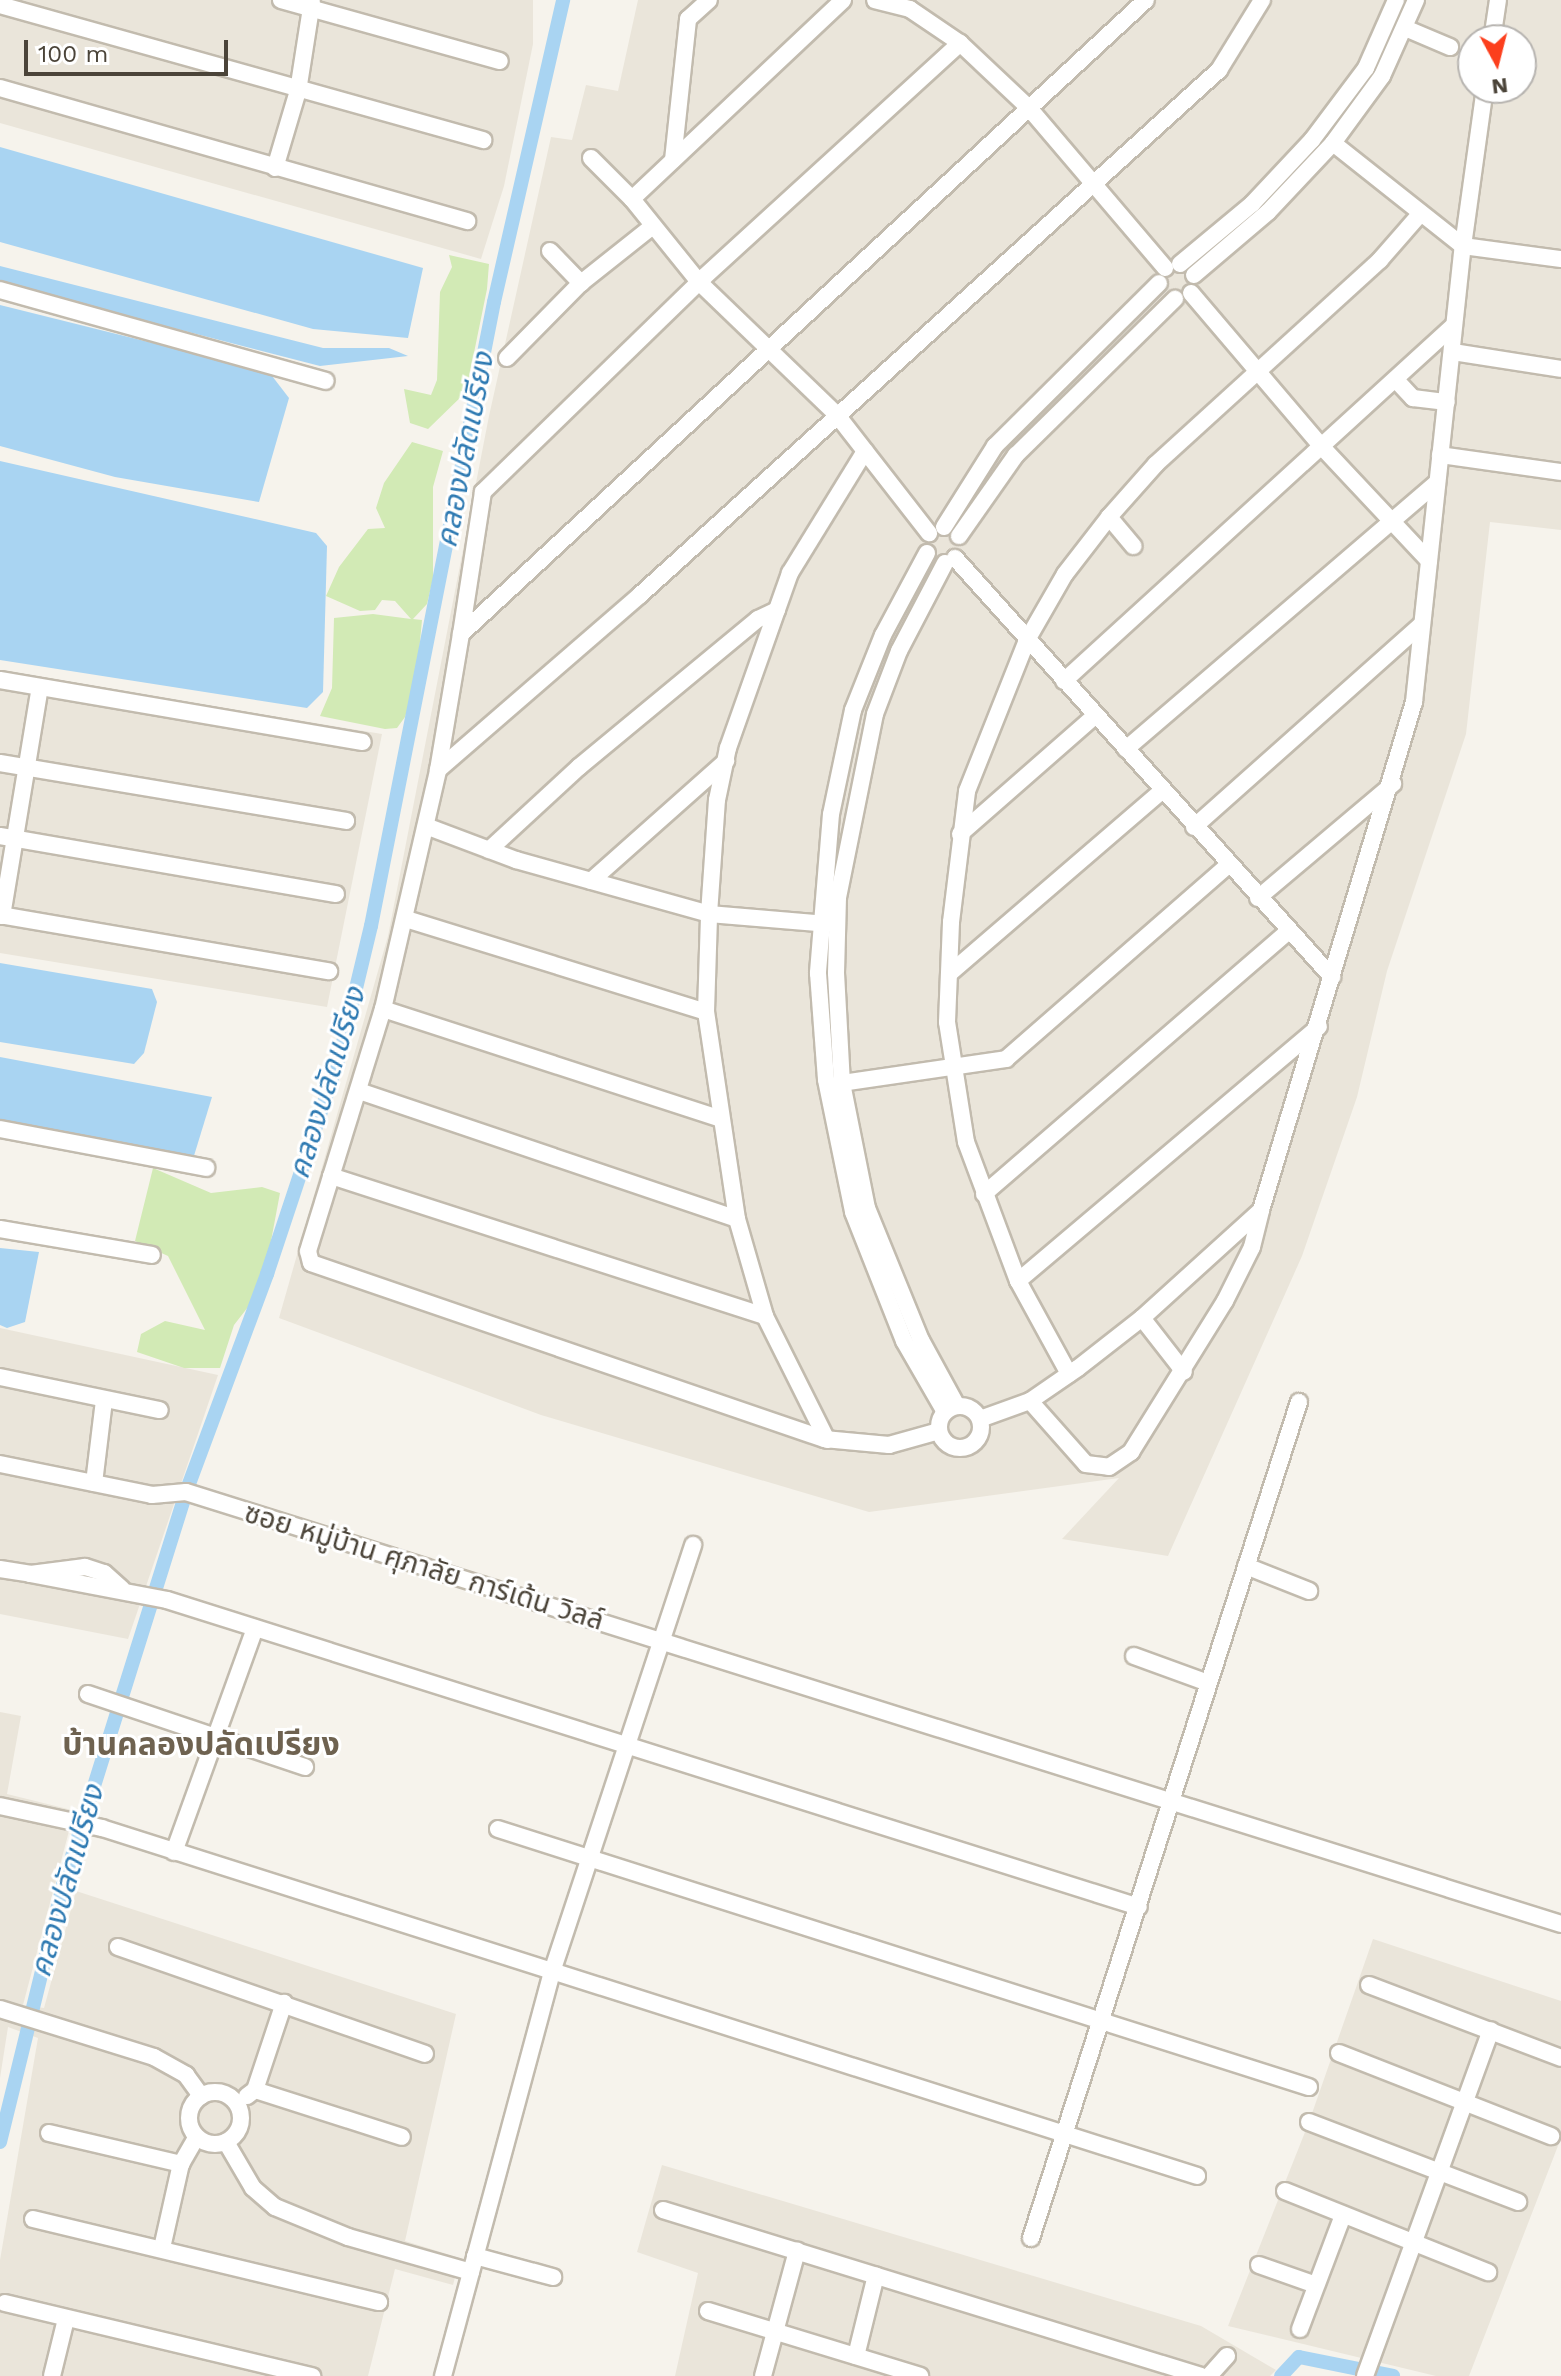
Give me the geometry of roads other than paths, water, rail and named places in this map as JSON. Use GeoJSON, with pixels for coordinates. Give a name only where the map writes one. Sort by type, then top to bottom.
{"type":"FeatureCollection","features":[{"type":"Feature","properties":{"kind":"street"},"geometry":{"type":"LineString","coordinates":[[281,0],[312,4],[500,61]]}},
{"type":"Feature","properties":{"kind":"street"},"geometry":{"type":"LineString","coordinates":[[673,160],[691,0]]}},
{"type":"Feature","properties":{"kind":"street"},"geometry":{"type":"LineString","coordinates":[[688,19],[709,0]]}},
{"type":"Feature","properties":{"kind":"street"},"geometry":{"type":"LineString","coordinates":[[632,199],[843,0]]}},
{"type":"Feature","properties":{"kind":"street"},"geometry":{"type":"LineString","coordinates":[[875,0],[910,9],[960,43],[1029,108],[1168,271],[1175,299]]}},
{"type":"Feature","properties":{"kind":"street"},"geometry":{"type":"LineString","coordinates":[[438,770],[1219,70],[1262,0]]}},
{"type":"Feature","properties":{"kind":"street"},"geometry":{"type":"LineString","coordinates":[[951,1409],[884,1298],[853,1212],[826,1080],[819,923],[831,814],[853,710],[883,635],[936,530],[995,446],[1168,271],[1252,204],[1312,140],[1366,68],[1396,0]]}},
{"type":"Feature","properties":{"kind":"street"},"geometry":{"type":"LineString","coordinates":[[1191,293],[1194,275],[1268,212],[1333,143],[1382,76],[1416,0]]}},
{"type":"Feature","properties":{"kind":"street"},"geometry":{"type":"LineString","coordinates":[[1494,24],[1498,0]]}},
{"type":"Feature","properties":{"kind":"street"},"geometry":{"type":"LineString","coordinates":[[461,634],[766,347],[1029,108],[1137,3]]}},
{"type":"Feature","properties":{"kind":"street"},"geometry":{"type":"LineString","coordinates":[[275,168],[298,91],[312,4]]}},
{"type":"Feature","properties":{"kind":"street"},"geometry":{"type":"LineString","coordinates":[[0,5],[298,91],[483,140]]}},
{"type":"Feature","properties":{"kind":"street"},"geometry":{"type":"LineString","coordinates":[[1405,28],[1450,47]]}},
{"type":"Feature","properties":{"kind":"street"},"geometry":{"type":"LineString","coordinates":[[951,1409],[939,1431],[889,1445],[827,1440],[311,1263],[308,1251],[359,1091],[406,919],[438,770],[483,492],[699,282],[960,43]]}},
{"type":"Feature","properties":{"kind":"street"},"geometry":{"type":"LineString","coordinates":[[0,88],[467,221]]}},
{"type":"Feature","properties":{"kind":"street"},"geometry":{"type":"LineString","coordinates":[[1030,1401],[1086,1464],[1109,1467],[1131,1452],[1184,1372],[1252,1247],[1393,784],[1414,702],[1435,484],[1483,104]]}},
{"type":"Feature","properties":{"kind":"street"},"geometry":{"type":"LineString","coordinates":[[1333,143],[1463,246],[1561,259]]}},
{"type":"Feature","properties":{"kind":"street"},"geometry":{"type":"LineString","coordinates":[[591,158],[632,199],[699,282],[837,415],[936,530],[959,536]]}},
{"type":"Feature","properties":{"kind":"street"},"geometry":{"type":"LineString","coordinates":[[1069,1374],[1018,1281],[966,1142],[947,1022],[960,834],[967,791],[1027,640],[1065,574],[1109,517],[1156,464],[1380,260],[1421,213]]}},
{"type":"Feature","properties":{"kind":"street"},"geometry":{"type":"LineString","coordinates":[[507,358],[581,283],[653,226]]}},
{"type":"Feature","properties":{"kind":"street"},"geometry":{"type":"LineString","coordinates":[[550,251],[581,283]]}},
{"type":"Feature","properties":{"kind":"street"},"geometry":{"type":"LineString","coordinates":[[1168,271],[1194,275]]}},
{"type":"Feature","properties":{"kind":"street"},"geometry":{"type":"LineString","coordinates":[[0,290],[326,381]]}},
{"type":"Feature","properties":{"kind":"street"},"geometry":{"type":"LineString","coordinates":[[1191,293],[1323,448],[1429,561]]}},
{"type":"Feature","properties":{"kind":"street"},"geometry":{"type":"LineString","coordinates":[[951,1409],[867,1208],[842,1083],[836,925],[850,827],[875,714],[899,651],[950,561],[959,536],[1016,455],[1175,299],[1191,293]]}},
{"type":"Feature","properties":{"kind":"street"},"geometry":{"type":"LineString","coordinates":[[1064,681],[1323,448],[1454,325]]}},
{"type":"Feature","properties":{"kind":"street"},"geometry":{"type":"LineString","coordinates":[[1453,352],[1561,369]]}},
{"type":"Feature","properties":{"kind":"street"},"geometry":{"type":"LineString","coordinates":[[1396,380],[1413,398],[1447,402]]}},
{"type":"Feature","properties":{"kind":"street"},"geometry":{"type":"LineString","coordinates":[[827,1440],[765,1316],[737,1219],[719,1118],[706,1012],[709,914],[717,800],[726,761],[790,573],[865,451]]}},
{"type":"Feature","properties":{"kind":"street"},"geometry":{"type":"LineString","coordinates":[[1440,455],[1561,472]]}},
{"type":"Feature","properties":{"kind":"street"},"geometry":{"type":"LineString","coordinates":[[1126,749],[1435,484]]}},
{"type":"Feature","properties":{"kind":"street"},"geometry":{"type":"LineString","coordinates":[[1109,517],[1133,546]]}},
{"type":"Feature","properties":{"kind":"street"},"geometry":{"type":"LineString","coordinates":[[927,553],[950,561],[1027,640],[1332,977]]}},
{"type":"Feature","properties":{"kind":"street"},"geometry":{"type":"LineString","coordinates":[[489,850],[579,767],[758,619],[777,610]]}},
{"type":"Feature","properties":{"kind":"street"},"geometry":{"type":"LineString","coordinates":[[1194,827],[1422,624]]}},
{"type":"Feature","properties":{"kind":"street"},"geometry":{"type":"LineString","coordinates":[[0,680],[363,742]]}},
{"type":"Feature","properties":{"kind":"street"},"geometry":{"type":"LineString","coordinates":[[40,687],[6,837],[1,916],[329,971]]}},
{"type":"Feature","properties":{"kind":"street"},"geometry":{"type":"LineString","coordinates":[[960,834],[1095,716]]}},
{"type":"Feature","properties":{"kind":"street"},"geometry":{"type":"LineString","coordinates":[[591,881],[726,761]]}},
{"type":"Feature","properties":{"kind":"street"},"geometry":{"type":"LineString","coordinates":[[0,763],[346,821]]}},
{"type":"Feature","properties":{"kind":"street"},"geometry":{"type":"LineString","coordinates":[[1258,898],[1393,784]]}},
{"type":"Feature","properties":{"kind":"street"},"geometry":{"type":"LineString","coordinates":[[949,974],[1162,791]]}},
{"type":"Feature","properties":{"kind":"street"},"geometry":{"type":"LineString","coordinates":[[426,826],[489,850],[709,914],[836,925]]}},
{"type":"Feature","properties":{"kind":"street"},"geometry":{"type":"LineString","coordinates":[[6,837],[336,894]]}},
{"type":"Feature","properties":{"kind":"street"},"geometry":{"type":"LineString","coordinates":[[842,1083],[955,1069],[1006,1059],[1228,865]]}},
{"type":"Feature","properties":{"kind":"street"},"geometry":{"type":"LineString","coordinates":[[406,919],[706,1012]]}},
{"type":"Feature","properties":{"kind":"street"},"geometry":{"type":"LineString","coordinates":[[984,1194],[1289,931]]}},
{"type":"Feature","properties":{"kind":"street"},"geometry":{"type":"LineString","coordinates":[[383,1009],[719,1118]]}},
{"type":"Feature","properties":{"kind":"street"},"geometry":{"type":"LineString","coordinates":[[1018,1281],[1319,1027]]}},
{"type":"Feature","properties":{"kind":"street"},"geometry":{"type":"LineString","coordinates":[[359,1091],[737,1219]]}},
{"type":"Feature","properties":{"kind":"street"},"geometry":{"type":"LineString","coordinates":[[0,1129],[206,1168]]}},
{"type":"Feature","properties":{"kind":"street"},"geometry":{"type":"LineString","coordinates":[[331,1176],[765,1316]]}},
{"type":"Feature","properties":{"kind":"street"},"geometry":{"type":"LineString","coordinates":[[980,1419],[1030,1401],[1069,1374],[1142,1318],[1261,1210]]}},
{"type":"Feature","properties":{"kind":"street"},"geometry":{"type":"LineString","coordinates":[[0,1229],[152,1255]]}},
{"type":"Feature","properties":{"kind":"street"},"geometry":{"type":"LineString","coordinates":[[1142,1318],[1184,1372]]}},
{"type":"Feature","properties":{"kind":"street"},"geometry":{"type":"LineString","coordinates":[[0,1377],[160,1410]]}},
{"type":"Feature","properties":{"kind":"street"},"geometry":{"type":"LineString","coordinates":[[0,1464],[94,1483],[104,1400]]}},
{"type":"Feature","properties":{"kind":"street"},"geometry":{"type":"LineString","coordinates":[[1031,2238],[1068,2138],[1208,1683],[1299,1402]]}},
{"type":"Feature","properties":{"kind":"street"},"geometry":{"type":"LineString","coordinates":[[939,1431],[952,1446],[966,1447],[980,1433],[980,1419],[971,1409],[951,1409]]}},
{"type":"Feature","properties":{"kind":"street","name":"ซอย หมู่บ้าน ศุภาลัย การ์เด้น วิลล์"},"geometry":{"type":"LineString","coordinates":[[94,1483],[152,1495],[186,1492],[1561,1924]]}},
{"type":"Feature","properties":{"kind":"street"},"geometry":{"type":"LineString","coordinates":[[443,2376],[551,1975],[593,1859],[693,1545]]}},
{"type":"Feature","properties":{"kind":"street"},"geometry":{"type":"LineString","coordinates":[[1246,1566],[1309,1591]]}},
{"type":"Feature","properties":{"kind":"street"},"geometry":{"type":"LineString","coordinates":[[0,1569],[101,1591],[128,1590],[167,1600],[1139,1907]]}},
{"type":"Feature","properties":{"kind":"street"},"geometry":{"type":"LineString","coordinates":[[174,1852],[255,1628]]}},
{"type":"Feature","properties":{"kind":"street"},"geometry":{"type":"LineString","coordinates":[[1134,1656],[1208,1683]]}},
{"type":"Feature","properties":{"kind":"street"},"geometry":{"type":"LineString","coordinates":[[96,1696],[305,1767]]}},
{"type":"Feature","properties":{"kind":"street"},"geometry":{"type":"LineString","coordinates":[[0,1806],[61,1816],[102,1828],[551,1975],[1197,2176]]}},
{"type":"Feature","properties":{"kind":"street"},"geometry":{"type":"LineString","coordinates":[[498,1829],[1309,2087]]}},
{"type":"Feature","properties":{"kind":"street"},"geometry":{"type":"LineString","coordinates":[[118,1947],[425,2054]]}},
{"type":"Feature","properties":{"kind":"street"},"geometry":{"type":"LineString","coordinates":[[1369,1985],[1561,2058]]}},
{"type":"Feature","properties":{"kind":"street"},"geometry":{"type":"LineString","coordinates":[[237,2104],[255,2090],[284,2003]]}},
{"type":"Feature","properties":{"kind":"street"},"geometry":{"type":"LineString","coordinates":[[0,2009],[54,2022],[164,2061],[186,2075],[201,2096]]}},
{"type":"Feature","properties":{"kind":"street"},"geometry":{"type":"LineString","coordinates":[[1368,2369],[1491,2030]]}},
{"type":"Feature","properties":{"kind":"street"},"geometry":{"type":"LineString","coordinates":[[1339,2053],[1551,2136]]}},
{"type":"Feature","properties":{"kind":"street"},"geometry":{"type":"LineString","coordinates":[[255,2090],[402,2137]]}},
{"type":"Feature","properties":{"kind":"street"},"geometry":{"type":"LineString","coordinates":[[220,2093],[237,2104],[240,2125],[226,2142],[205,2143],[196,2138],[188,2124],[190,2108],[201,2096],[220,2093]]}},
{"type":"Feature","properties":{"kind":"street"},"geometry":{"type":"LineString","coordinates":[[1309,2122],[1438,2174],[1518,2202]]}},
{"type":"Feature","properties":{"kind":"street"},"geometry":{"type":"LineString","coordinates":[[49,2133],[181,2164]]}},
{"type":"Feature","properties":{"kind":"street"},"geometry":{"type":"LineString","coordinates":[[162,2248],[181,2164],[196,2138]]}},
{"type":"Feature","properties":{"kind":"street"},"geometry":{"type":"LineString","coordinates":[[226,2142],[253,2188],[275,2207],[334,2233],[473,2264],[553,2277]]}},
{"type":"Feature","properties":{"kind":"street"},"geometry":{"type":"LineString","coordinates":[[1285,2191],[1488,2272]]}},
{"type":"Feature","properties":{"kind":"street"},"geometry":{"type":"LineString","coordinates":[[663,2210],[1201,2376]]}},
{"type":"Feature","properties":{"kind":"street"},"geometry":{"type":"LineString","coordinates":[[1300,2329],[1343,2215]]}},
{"type":"Feature","properties":{"kind":"street"},"geometry":{"type":"LineString","coordinates":[[33,2219],[379,2302]]}},
{"type":"Feature","properties":{"kind":"street"},"geometry":{"type":"LineString","coordinates":[[763,2376],[797,2251]]}},
{"type":"Feature","properties":{"kind":"street"},"geometry":{"type":"LineString","coordinates":[[1259,2265],[1316,2285]]}},
{"type":"Feature","properties":{"kind":"street"},"geometry":{"type":"LineString","coordinates":[[856,2356],[876,2275]]}},
{"type":"Feature","properties":{"kind":"street"},"geometry":{"type":"LineString","coordinates":[[5,2303],[257,2370],[312,2376]]}},
{"type":"Feature","properties":{"kind":"street"},"geometry":{"type":"LineString","coordinates":[[708,2311],[920,2376]]}},
{"type":"Feature","properties":{"kind":"street"},"geometry":{"type":"LineString","coordinates":[[52,2376],[66,2319]]}},
{"type":"Feature","properties":{"kind":"street"},"geometry":{"type":"LineString","coordinates":[[1209,2376],[1227,2356]]}},
{"type":"Feature","properties":{"kind":"water"},"geometry":{"type":"Polygon","coordinates":[[[0,147],[423,268],[408,338],[313,329],[0,242],[0,147]]]}},
{"type":"Feature","properties":{"kind":"water"},"geometry":{"type":"Polygon","coordinates":[[[0,266],[323,348],[389,348],[408,356],[320,366],[0,283],[0,266]]]}},
{"type":"Feature","properties":{"kind":"water"},"geometry":{"type":"Polygon","coordinates":[[[0,305],[269,372],[289,398],[259,502],[115,477],[0,446],[0,305]]]}},
{"type":"Feature","properties":{"kind":"water"},"geometry":{"type":"Polygon","coordinates":[[[0,461],[316,533],[327,546],[323,692],[307,708],[0,660],[0,461]]]}},
{"type":"Feature","properties":{"kind":"water"},"geometry":{"type":"Polygon","coordinates":[[[0,963],[152,989],[157,1002],[144,1053],[134,1064],[0,1042],[0,963]]]}},
{"type":"Feature","properties":{"kind":"water"},"geometry":{"type":"Polygon","coordinates":[[[0,1057],[212,1097],[193,1159],[0,1124],[0,1057]]]}},
{"type":"Feature","properties":{"kind":"water"},"geometry":{"type":"Polygon","coordinates":[[[0,1248],[39,1252],[25,1322],[7,1328],[0,1325],[0,1248]]]}},
{"type":"Feature","properties":{"kind":"waterway","name":"คลองปลัดเปรียง"},"geometry":{"type":"LineString","coordinates":[[0,2142],[63,1885],[186,1492],[267,1274],[340,1055],[371,926],[494,302],[563,0]]}},
{"type":"Feature","properties":{"kind":"waterway"},"geometry":{"type":"LineString","coordinates":[[1281,2376],[1299,2357],[1393,2376]]}},
{"type":"Feature","properties":{"kind":"district","name":"บ้านคลองปลัดเปรียง"},"geometry":{"type":"Point","coordinates":[201,1744]}}]}
